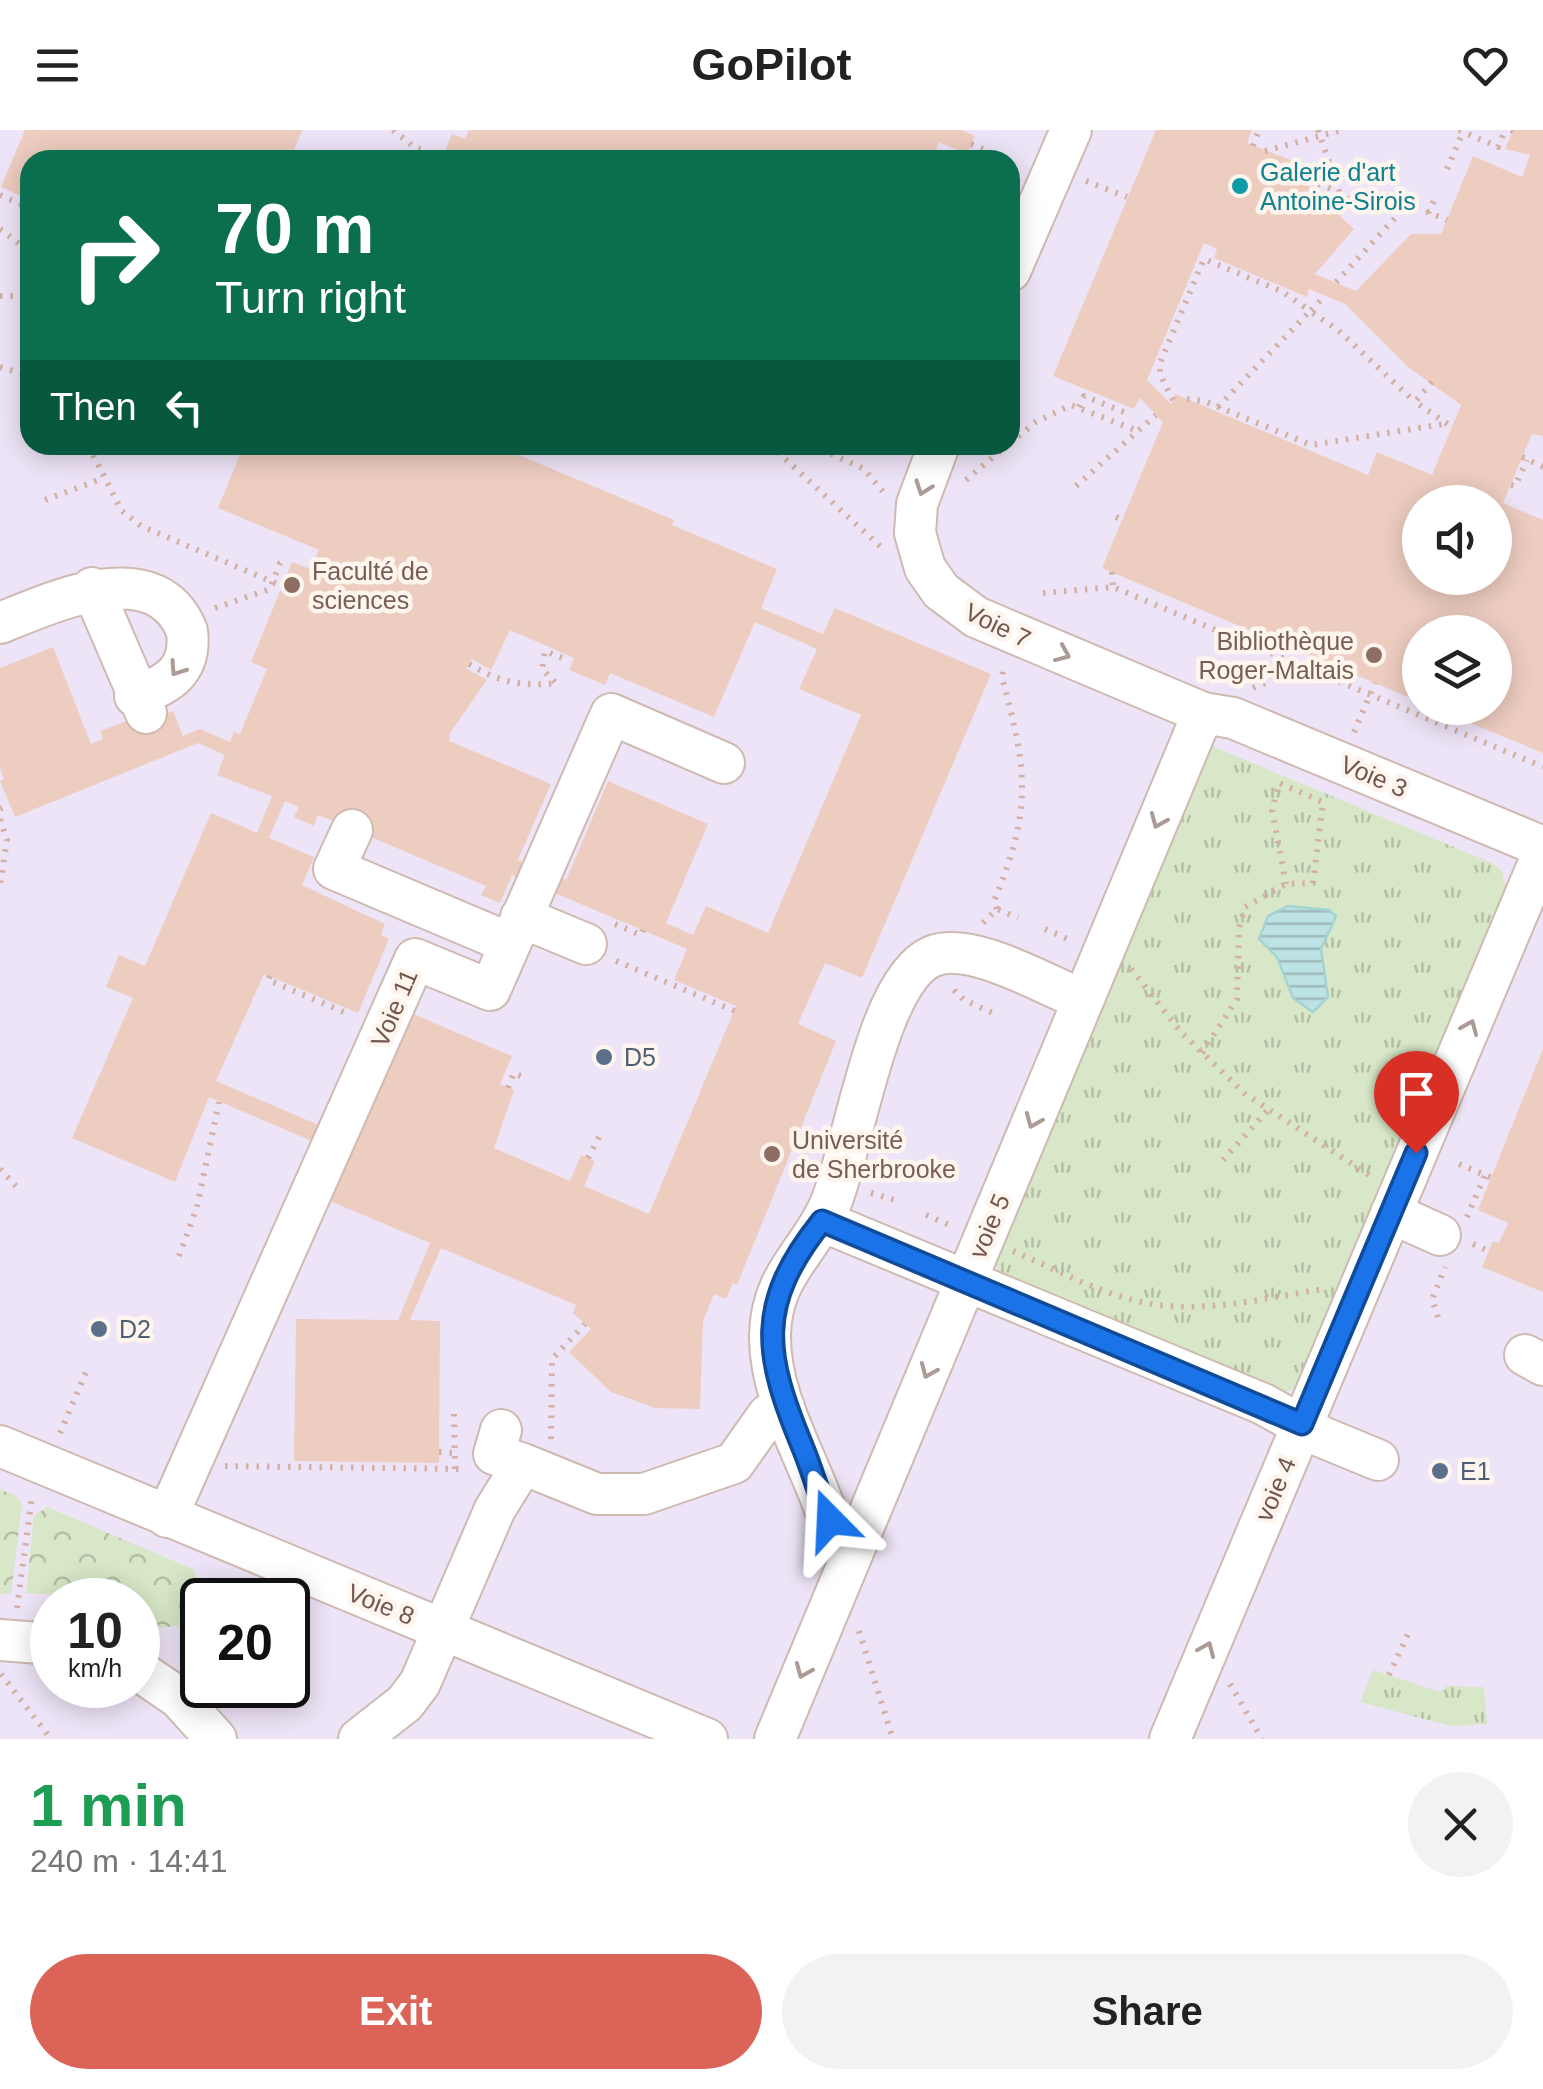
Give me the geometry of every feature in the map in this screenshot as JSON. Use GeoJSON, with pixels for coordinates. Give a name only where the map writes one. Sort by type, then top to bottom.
{"type":"FeatureCollection","features":[{"type":"Feature","properties":{"kind":"lane"},"geometry":{"type":"LineString","coordinates":[[1020,247],[1071,130]]}},
{"type":"Feature","properties":{"kind":"lane","name":"Voie 7"},"geometry":{"type":"LineString","coordinates":[[935,455],[917,504],[914,533],[925,568],[941,591],[976,618],[1203,713]]}},
{"type":"Feature","properties":{"kind":"lane"},"geometry":{"type":"LineString","coordinates":[[0,623],[92,588],[132,590],[156,598],[183,621],[188,641],[181,669],[140,705],[92,588]]}},
{"type":"Feature","properties":{"kind":"lane","name":"Voie 3"},"geometry":{"type":"LineString","coordinates":[[1203,713],[1233,718],[1543,850]]}},
{"type":"Feature","properties":{"kind":"lane","name":"voie 5"},"geometry":{"type":"LineString","coordinates":[[775,1739],[1203,713]]}},
{"type":"Feature","properties":{"kind":"lane","name":"Voie 11"},"geometry":{"type":"LineString","coordinates":[[167,1517],[415,959],[490,990],[611,714],[724,762]]}},
{"type":"Feature","properties":{"kind":"lane"},"geometry":{"type":"LineString","coordinates":[[352,830],[334,869],[435,912],[515,930],[597,932]]}},
{"type":"Feature","properties":{"kind":"lane","name":"voie 4"},"geometry":{"type":"LineString","coordinates":[[1170,1739],[1302,1424],[1386,1196],[1543,850]]}},
{"type":"Feature","properties":{"kind":"lane"},"geometry":{"type":"LineString","coordinates":[[415,959],[435,912]]}},
{"type":"Feature","properties":{"kind":"lane"},"geometry":{"type":"LineString","coordinates":[[859,1536],[830,1520],[784,1406],[771,1355],[773,1311],[793,1260],[822,1221],[883,1026],[905,979],[918,964],[937,954],[968,953],[1083,1000]]}},
{"type":"Feature","properties":{"kind":"lane"},"geometry":{"type":"LineString","coordinates":[[1386,1196],[1454,1226]]}},
{"type":"Feature","properties":{"kind":"lane"},"geometry":{"type":"LineString","coordinates":[[822,1221],[1302,1424],[1378,1460]]}},
{"type":"Feature","properties":{"kind":"lane"},"geometry":{"type":"LineString","coordinates":[[501,1430],[494,1454],[597,1494],[644,1494],[734,1463],[768,1415],[784,1406]]}},
{"type":"Feature","properties":{"kind":"lane","name":"Voie 8"},"geometry":{"type":"LineString","coordinates":[[0,1446],[707,1739]]}},
{"type":"Feature","properties":{"kind":"lane"},"geometry":{"type":"LineString","coordinates":[[359,1739],[414,1694],[495,1509],[524,1464]]}},
{"type":"Feature","properties":{"kind":"lane"},"geometry":{"type":"LineString","coordinates":[[160,1685],[179,1698],[216,1739]]}},
{"type":"Feature","properties":{"kind":"path"},"geometry":{"type":"LineString","coordinates":[[393,130],[407,143],[423,150]]}},
{"type":"Feature","properties":{"kind":"path"},"geometry":{"type":"LineString","coordinates":[[1253,146],[1259,130]]}},
{"type":"Feature","properties":{"kind":"path"},"geometry":{"type":"LineString","coordinates":[[1265,150],[1342,130]]}},
{"type":"Feature","properties":{"kind":"path"},"geometry":{"type":"LineString","coordinates":[[1447,168],[1461,131],[1498,147],[1510,130]]}},
{"type":"Feature","properties":{"kind":"path"},"geometry":{"type":"LineString","coordinates":[[1319,133],[1339,192]]}},
{"type":"Feature","properties":{"kind":"path"},"geometry":{"type":"LineString","coordinates":[[971,144],[984,150]]}},
{"type":"Feature","properties":{"kind":"path"},"geometry":{"type":"LineString","coordinates":[[1289,172],[1339,192],[1356,206]]}},
{"type":"Feature","properties":{"kind":"path"},"geometry":{"type":"LineString","coordinates":[[1072,175],[1127,197]]}},
{"type":"Feature","properties":{"kind":"path"},"geometry":{"type":"LineString","coordinates":[[1428,213],[1434,200]]}},
{"type":"Feature","properties":{"kind":"path"},"geometry":{"type":"LineString","coordinates":[[1336,282],[1408,204],[1447,220]]}},
{"type":"Feature","properties":{"kind":"path"},"geometry":{"type":"LineString","coordinates":[[0,229],[20,244]]}},
{"type":"Feature","properties":{"kind":"path"},"geometry":{"type":"LineString","coordinates":[[1172,400],[1160,374],[1160,363],[1204,260],[1283,292],[1338,330],[1448,426],[1311,445],[1218,407],[1187,399]]}},
{"type":"Feature","properties":{"kind":"path"},"geometry":{"type":"LineString","coordinates":[[1218,407],[1324,296]]}},
{"type":"Feature","properties":{"kind":"path"},"geometry":{"type":"LineString","coordinates":[[1416,402],[1432,382]]}},
{"type":"Feature","properties":{"kind":"path"},"geometry":{"type":"LineString","coordinates":[[1079,406],[1084,396],[1124,412],[1126,406]]}},
{"type":"Feature","properties":{"kind":"path"},"geometry":{"type":"LineString","coordinates":[[1020,436],[1065,406],[1079,406],[1135,430]]}},
{"type":"Feature","properties":{"kind":"path"},"geometry":{"type":"LineString","coordinates":[[1076,486],[1156,414]]}},
{"type":"Feature","properties":{"kind":"path"},"geometry":{"type":"LineString","coordinates":[[94,455],[122,511],[142,526],[282,586]]}},
{"type":"Feature","properties":{"kind":"path"},"geometry":{"type":"LineString","coordinates":[[781,455],[887,554]]}},
{"type":"Feature","properties":{"kind":"path"},"geometry":{"type":"LineString","coordinates":[[833,455],[868,472],[890,505]]}},
{"type":"Feature","properties":{"kind":"path"},"geometry":{"type":"LineString","coordinates":[[953,491],[996,455]]}},
{"type":"Feature","properties":{"kind":"path"},"geometry":{"type":"LineString","coordinates":[[1511,484],[1515,486],[1524,458],[1543,467]]}},
{"type":"Feature","properties":{"kind":"path"},"geometry":{"type":"LineString","coordinates":[[45,500],[104,478]]}},
{"type":"Feature","properties":{"kind":"path"},"geometry":{"type":"LineString","coordinates":[[204,611],[270,588],[280,562],[287,559]]}},
{"type":"Feature","properties":{"kind":"path"},"geometry":{"type":"LineString","coordinates":[[1112,572],[1113,587]]}},
{"type":"Feature","properties":{"kind":"path"},"geometry":{"type":"LineString","coordinates":[[1043,594],[1113,587],[1543,767]]}},
{"type":"Feature","properties":{"kind":"path"},"geometry":{"type":"LineString","coordinates":[[469,664],[496,680],[533,686],[556,683],[542,670],[545,651],[565,659],[567,655]]}},
{"type":"Feature","properties":{"kind":"path"},"geometry":{"type":"LineString","coordinates":[[997,909],[994,901],[1020,836],[1024,786],[1003,666]]}},
{"type":"Feature","properties":{"kind":"path"},"geometry":{"type":"LineString","coordinates":[[1253,689],[1305,667]]}},
{"type":"Feature","properties":{"kind":"path"},"geometry":{"type":"LineString","coordinates":[[1354,732],[1375,682]]}},
{"type":"Feature","properties":{"kind":"path"},"geometry":{"type":"LineString","coordinates":[[1202,1054],[1239,993],[1244,909],[1286,884],[1313,884],[1324,802],[1280,783],[1272,810],[1286,884]]}},
{"type":"Feature","properties":{"kind":"path"},"geometry":{"type":"LineString","coordinates":[[0,809],[9,804]]}},
{"type":"Feature","properties":{"kind":"path"},"geometry":{"type":"LineString","coordinates":[[0,819],[7,840],[0,885]]}},
{"type":"Feature","properties":{"kind":"path"},"geometry":{"type":"LineString","coordinates":[[1045,929],[1080,944]]}},
{"type":"Feature","properties":{"kind":"path"},"geometry":{"type":"LineString","coordinates":[[597,932],[641,935],[643,930]]}},
{"type":"Feature","properties":{"kind":"path"},"geometry":{"type":"LineString","coordinates":[[1122,963],[1136,974],[1202,1054],[1268,1111],[1386,1196]]}},
{"type":"Feature","properties":{"kind":"path"},"geometry":{"type":"LineString","coordinates":[[646,974],[734,1011]]}},
{"type":"Feature","properties":{"kind":"path"},"geometry":{"type":"LineString","coordinates":[[270,976],[268,980],[359,1018]]}},
{"type":"Feature","properties":{"kind":"path"},"geometry":{"type":"LineString","coordinates":[[957,995],[995,1014]]}},
{"type":"Feature","properties":{"kind":"path"},"geometry":{"type":"LineString","coordinates":[[508,1088],[514,1073],[528,1079]]}},
{"type":"Feature","properties":{"kind":"path"},"geometry":{"type":"LineString","coordinates":[[179,1256],[197,1207],[218,1102]]}},
{"type":"Feature","properties":{"kind":"path"},"geometry":{"type":"LineString","coordinates":[[1223,1160],[1268,1111]]}},
{"type":"Feature","properties":{"kind":"path"},"geometry":{"type":"LineString","coordinates":[[588,1158],[598,1137]]}},
{"type":"Feature","properties":{"kind":"path"},"geometry":{"type":"LineString","coordinates":[[1454,1226],[1488,1177],[1459,1164]]}},
{"type":"Feature","properties":{"kind":"path"},"geometry":{"type":"LineString","coordinates":[[0,1169],[16,1186]]}},
{"type":"Feature","properties":{"kind":"path"},"geometry":{"type":"LineString","coordinates":[[926,1214],[962,1230]]}},
{"type":"Feature","properties":{"kind":"path"},"geometry":{"type":"LineString","coordinates":[[1011,1250],[1126,1298],[1168,1306],[1201,1307],[1344,1286]]}},
{"type":"Feature","properties":{"kind":"path"},"geometry":{"type":"LineString","coordinates":[[1432,1300],[1438,1317]]}},
{"type":"Feature","properties":{"kind":"path"},"geometry":{"type":"LineString","coordinates":[[550,1427],[552,1359],[585,1324]]}},
{"type":"Feature","properties":{"kind":"path"},"geometry":{"type":"LineString","coordinates":[[55,1443],[86,1372]]}},
{"type":"Feature","properties":{"kind":"path"},"geometry":{"type":"LineString","coordinates":[[454,1414],[455,1469]]}},
{"type":"Feature","properties":{"kind":"path"},"geometry":{"type":"LineString","coordinates":[[439,1452],[454,1453]]}},
{"type":"Feature","properties":{"kind":"path"},"geometry":{"type":"LineString","coordinates":[[221,1466],[473,1469]]}},
{"type":"Feature","properties":{"kind":"path"},"geometry":{"type":"LineString","coordinates":[[9,1622],[36,1486]]}},
{"type":"Feature","properties":{"kind":"path"},"geometry":{"type":"LineString","coordinates":[[842,1577],[893,1739]]}},
{"type":"Feature","properties":{"kind":"path"},"geometry":{"type":"LineString","coordinates":[[1390,1676],[1408,1634]]}},
{"type":"Feature","properties":{"kind":"path"},"geometry":{"type":"LineString","coordinates":[[0,1673],[50,1739]]}},
{"type":"Feature","properties":{"kind":"path"},"geometry":{"type":"LineString","coordinates":[[1224,1674],[1262,1739]]}},
{"type":"Feature","properties":{"kind":"shaded area","name":"Université de Sherbrooke"},"geometry":{"type":"Polygon","coordinates":[[[0,130],[1543,130],[1543,1739],[0,1739],[0,130]]]}},
{"type":"Feature","properties":{"kind":"green space"},"geometry":{"type":"Polygon","coordinates":[[[1207,744],[1492,863],[1502,871],[1504,882],[1515,887],[1393,1179],[1384,1176],[1381,1180],[1304,1384],[1286,1392],[1000,1273],[993,1260],[1207,744]]]}},
{"type":"Feature","properties":{"kind":"green space"},"geometry":{"type":"Polygon","coordinates":[[[0,1489],[16,1496],[22,1504],[11,1594],[0,1594],[0,1489]]]}},
{"type":"Feature","properties":{"kind":"green space"},"geometry":{"type":"Polygon","coordinates":[[[47,1507],[195,1570],[196,1578],[180,1578],[180,1625],[160,1627],[160,1578],[30,1578],[30,1593],[26,1593],[34,1516],[47,1507]]]}},
{"type":"Feature","properties":{"kind":"green space"},"geometry":{"type":"Polygon","coordinates":[[[1373,1670],[1440,1692],[1447,1686],[1484,1687],[1487,1724],[1451,1726],[1360,1702],[1373,1670]]]}},
{"type":"Feature","properties":{"kind":"water"},"geometry":{"type":"Polygon","coordinates":[[[1288,906],[1329,910],[1336,916],[1321,949],[1328,997],[1313,1012],[1293,998],[1277,957],[1259,939],[1268,916],[1288,906]]]}},
{"type":"Feature","properties":{"kind":"building"},"geometry":{"type":"Polygon","coordinates":[[[25,130],[302,130],[294,150],[20,150],[20,196],[1,187],[25,130]]]}},
{"type":"Feature","properties":{"kind":"building"},"geometry":{"type":"Polygon","coordinates":[[[469,130],[961,130],[975,136],[969,150],[939,142],[936,150],[445,150],[452,134],[465,139],[469,130]]]}},
{"type":"Feature","properties":{"kind":"building"},"geometry":{"type":"Polygon","coordinates":[[[1156,130],[1252,130],[1247,143],[1293,161],[1287,177],[1346,202],[1340,216],[1354,229],[1315,274],[1356,291],[1411,234],[1441,234],[1473,156],[1522,177],[1530,155],[1505,149],[1513,130],[1543,130],[1543,436],[1532,434],[1511,485],[1402,485],[1402,595],[1512,595],[1512,507],[1543,520],[1543,753],[1475,725],[1512,725],[1512,615],[1402,615],[1402,694],[1102,568],[1163,422],[1140,398],[1134,409],[1053,376],[1156,130]],[[1204,243],[1147,380],[1171,404],[1175,394],[1368,475],[1377,452],[1432,475],[1461,405],[1408,367],[1345,304],[1309,289],[1307,297],[1214,258],[1217,249],[1204,243]]]}},
{"type":"Feature","properties":{"kind":"building"},"geometry":{"type":"Polygon","coordinates":[[[240,455],[519,455],[674,520],[672,525],[777,569],[761,608],[823,634],[835,608],[991,674],[862,978],[825,963],[798,1024],[836,1041],[737,1285],[733,1283],[726,1299],[714,1294],[703,1321],[700,1409],[655,1408],[611,1392],[569,1352],[591,1329],[573,1313],[576,1305],[441,1248],[410,1320],[440,1321],[439,1463],[294,1461],[296,1319],[398,1320],[430,1243],[325,1199],[344,1155],[209,1097],[175,1182],[72,1138],[133,998],[106,987],[119,955],[145,966],[211,813],[257,833],[272,796],[217,775],[225,755],[198,743],[15,817],[0,781],[4,779],[0,768],[0,668],[53,647],[91,744],[103,739],[100,731],[153,711],[155,718],[173,711],[183,736],[200,729],[230,742],[234,732],[240,734],[267,669],[251,662],[292,562],[310,569],[319,550],[218,508],[240,455]],[[755,622],[714,717],[610,673],[605,685],[569,670],[574,658],[510,630],[491,670],[472,659],[466,668],[487,680],[450,733],[449,741],[551,784],[518,860],[566,880],[608,781],[708,824],[666,923],[693,935],[706,906],[768,933],[861,715],[799,689],[817,649],[755,622]],[[285,801],[269,838],[314,857],[302,885],[385,924],[381,935],[389,939],[358,1013],[264,974],[216,1081],[351,1139],[370,1096],[376,1099],[384,1080],[378,1077],[406,1011],[512,1056],[500,1084],[514,1090],[494,1148],[570,1181],[581,1155],[595,1161],[584,1186],[649,1214],[736,1006],[674,980],[687,949],[512,875],[500,903],[481,895],[486,886],[331,820],[318,815],[314,826],[294,817],[299,807],[285,801]]]}},
{"type":"Feature","properties":{"kind":"building"},"geometry":{"type":"Polygon","coordinates":[[[1543,1049],[1543,1292],[1482,1267],[1493,1241],[1499,1243],[1508,1223],[1478,1210],[1543,1049]]]}},
{"type":"Feature","properties":{"kind":"place","name":"Galerie d'art Antoine-Sirois"},"geometry":{"type":"Point","coordinates":[1240,186]}},
{"type":"Feature","properties":{"kind":"place","name":"Faculté de sciences"},"geometry":{"type":"Point","coordinates":[292,585]}},
{"type":"Feature","properties":{"kind":"place","name":"Bibliothèque Roger-Maltais"},"geometry":{"type":"Point","coordinates":[1374,655]}},
{"type":"Feature","properties":{"kind":"place","name":"D5"},"geometry":{"type":"Point","coordinates":[604,1057]}},
{"type":"Feature","properties":{"kind":"place","name":"Université de Sherbrooke"},"geometry":{"type":"Point","coordinates":[772,1154]}},
{"type":"Feature","properties":{"kind":"place","name":"D2"},"geometry":{"type":"Point","coordinates":[99,1329]}},
{"type":"Feature","properties":{"kind":"place","name":"E1"},"geometry":{"type":"Point","coordinates":[1440,1471]}},
{"type":"Feature","properties":{"kind":"route"},"geometry":{"type":"LineString","coordinates":[[830,1520],[783,1404],[770,1344],[773,1311],[788,1270],[822,1221],[1263,1404],[1302,1424],[1416,1153]]}}]}
